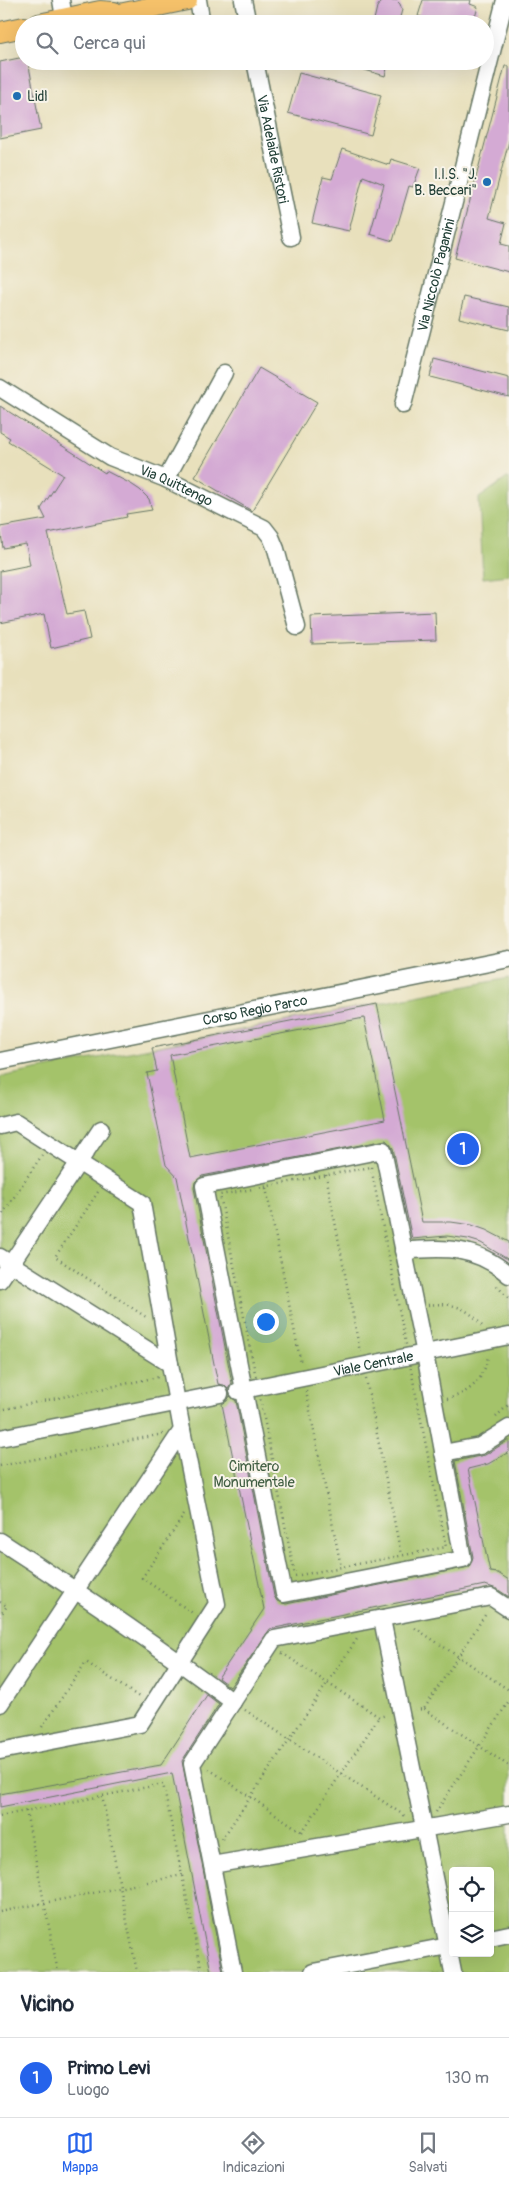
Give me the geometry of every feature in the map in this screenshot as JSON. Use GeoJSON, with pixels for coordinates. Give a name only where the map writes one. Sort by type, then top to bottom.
{"type":"FeatureCollection","features":[{"type":"Feature","properties":{"kind":"main road"},"geometry":{"type":"LineString","coordinates":[[135,15],[187,0]]}},
{"type":"Feature","properties":{"kind":"main road"},"geometry":{"type":"LineString","coordinates":[[64,14],[100,11],[114,15]]}},
{"type":"Feature","properties":{"kind":"main road"},"geometry":{"type":"LineString","coordinates":[[0,32],[15,29]]}},
{"type":"Feature","properties":{"kind":"main road"},"geometry":{"type":"LineString","coordinates":[[0,44],[15,41]]}},
{"type":"Feature","properties":{"kind":"street"},"geometry":{"type":"LineString","coordinates":[[198,0],[200,15]]}},
{"type":"Feature","properties":{"kind":"street"},"geometry":{"type":"LineString","coordinates":[[243,0],[246,15]]}},
{"type":"Feature","properties":{"kind":"street","name":"Via Niccolò Paganini"},"geometry":{"type":"LineString","coordinates":[[494,44],[505,0]]}},
{"type":"Feature","properties":{"kind":"street","name":"Via Adelaide Ristori"},"geometry":{"type":"LineString","coordinates":[[257,70],[291,237]]}},
{"type":"Feature","properties":{"kind":"street","name":"Via Niccolò Paganini"},"geometry":{"type":"LineString","coordinates":[[403,404],[487,70]]}},
{"type":"Feature","properties":{"kind":"street"},"geometry":{"type":"LineString","coordinates":[[166,479],[224,373]]}},
{"type":"Feature","properties":{"kind":"street","name":"Via Quittengo"},"geometry":{"type":"LineString","coordinates":[[0,388],[110,456],[166,479],[228,508],[264,528],[271,537],[276,549],[296,627]]}},
{"type":"Feature","properties":{"kind":"street","name":"Corso Regio Parco"},"geometry":{"type":"LineString","coordinates":[[0,1061],[509,959]]}},
{"type":"Feature","properties":{"kind":"street"},"geometry":{"type":"LineString","coordinates":[[0,1126],[16,1122],[142,1203],[182,1430],[217,1604],[140,1724],[0,1751]]}},
{"type":"Feature","properties":{"kind":"street"},"geometry":{"type":"LineString","coordinates":[[0,1280],[5,1261],[79,1162],[101,1129]]}},
{"type":"Feature","properties":{"kind":"street"},"geometry":{"type":"LineString","coordinates":[[382,1150],[402,1251],[399,1270],[424,1354],[436,1445],[463,1559],[284,1594],[241,1390],[204,1186],[382,1150]]}},
{"type":"Feature","properties":{"kind":"street"},"geometry":{"type":"LineString","coordinates":[[402,1251],[440,1247],[472,1253],[497,1264],[509,1275]]}},
{"type":"Feature","properties":{"kind":"street"},"geometry":{"type":"LineString","coordinates":[[5,1261],[171,1369]]}},
{"type":"Feature","properties":{"kind":"street","name":"Viale Centrale"},"geometry":{"type":"LineString","coordinates":[[241,1390],[509,1336]]}},
{"type":"Feature","properties":{"kind":"street"},"geometry":{"type":"LineString","coordinates":[[0,1438],[220,1394]]}},
{"type":"Feature","properties":{"kind":"street"},"geometry":{"type":"LineString","coordinates":[[436,1445],[480,1446],[509,1428]]}},
{"type":"Feature","properties":{"kind":"street"},"geometry":{"type":"LineString","coordinates":[[0,1704],[182,1430]]}},
{"type":"Feature","properties":{"kind":"street"},"geometry":{"type":"LineString","coordinates":[[0,1540],[179,1661],[233,1702]]}},
{"type":"Feature","properties":{"kind":"street"},"geometry":{"type":"LineString","coordinates":[[233,1972],[192,1764],[274,1639],[491,1596],[509,1609]]}},
{"type":"Feature","properties":{"kind":"street"},"geometry":{"type":"LineString","coordinates":[[383,1618],[449,1941]]}},
{"type":"Feature","properties":{"kind":"street"},"geometry":{"type":"LineString","coordinates":[[211,1861],[304,1850],[509,1814]]}},
{"type":"Feature","properties":{"kind":"street"},"geometry":{"type":"LineString","coordinates":[[494,1937],[509,1934]]}},
{"type":"Feature","properties":{"kind":"street"},"geometry":{"type":"LineString","coordinates":[[313,1972],[449,1946]]}},
{"type":"Feature","properties":{"kind":"street"},"geometry":{"type":"LineString","coordinates":[[451,1957],[453,1972]]}},
{"type":"Feature","properties":{"kind":"path"},"geometry":{"type":"LineString","coordinates":[[0,1218],[50,1144]]}},
{"type":"Feature","properties":{"kind":"path"},"geometry":{"type":"LineString","coordinates":[[106,1180],[55,1258],[163,1328]]}},
{"type":"Feature","properties":{"kind":"path"},"geometry":{"type":"LineString","coordinates":[[495,1284],[509,1298]]}},
{"type":"Feature","properties":{"kind":"path"},"geometry":{"type":"LineString","coordinates":[[0,1410],[171,1369]]}},
{"type":"Feature","properties":{"kind":"path"},"geometry":{"type":"LineString","coordinates":[[492,1420],[509,1404]]}},
{"type":"Feature","properties":{"kind":"path"},"geometry":{"type":"LineString","coordinates":[[0,1466],[182,1430]]}},
{"type":"Feature","properties":{"kind":"path"},"geometry":{"type":"LineString","coordinates":[[195,1499],[142,1578],[206,1622]]}},
{"type":"Feature","properties":{"kind":"path"},"geometry":{"type":"LineString","coordinates":[[0,1602],[7,1606],[0,1616]]}},
{"type":"Feature","properties":{"kind":"path"},"geometry":{"type":"LineString","coordinates":[[211,1861],[250,1797],[289,1740],[383,1618],[509,1690]]}},
{"type":"Feature","properties":{"kind":"path"},"geometry":{"type":"LineString","coordinates":[[30,1745],[86,1662],[152,1705]]}},
{"type":"Feature","properties":{"kind":"path"},"geometry":{"type":"LineString","coordinates":[[233,1702],[425,1830],[509,1701]]}},
{"type":"Feature","properties":{"kind":"path"},"geometry":{"type":"LineString","coordinates":[[424,1709],[509,1766]]}},
{"type":"Feature","properties":{"kind":"path"},"geometry":{"type":"LineString","coordinates":[[304,1850],[302,1832],[379,1717]]}},
{"type":"Feature","properties":{"kind":"path"},"geometry":{"type":"LineString","coordinates":[[195,1760],[302,1832]]}},
{"type":"Feature","properties":{"kind":"path"},"geometry":{"type":"LineString","coordinates":[[0,1816],[163,1784],[202,1972]]}},
{"type":"Feature","properties":{"kind":"path"},"geometry":{"type":"LineString","coordinates":[[102,1796],[137,1972]]}},
{"type":"Feature","properties":{"kind":"path"},"geometry":{"type":"LineString","coordinates":[[26,1811],[58,1972]]}},
{"type":"Feature","properties":{"kind":"path"},"geometry":{"type":"LineString","coordinates":[[0,1912],[182,1875]]}},
{"type":"Feature","properties":{"kind":"green space"},"geometry":{"type":"Polygon","coordinates":[[[509,478],[509,575],[483,578],[479,498],[509,478]]]}},
{"type":"Feature","properties":{"kind":"green space","name":"Cimitero Monumentale"},"geometry":{"type":"Polygon","coordinates":[[[509,978],[509,1972],[0,1972],[0,1077],[509,978]]]}},
{"type":"Feature","properties":{"kind":"building"},"geometry":{"type":"Polygon","coordinates":[[[382,0],[396,0],[402,10],[401,15],[375,15],[377,7],[382,0]]]}},
{"type":"Feature","properties":{"kind":"building"},"geometry":{"type":"Polygon","coordinates":[[[423,0],[471,0],[470,4],[478,7],[476,15],[418,15],[423,0]]]}},
{"type":"Feature","properties":{"kind":"building","name":"Lidl"},"geometry":{"type":"Polygon","coordinates":[[[15,59],[15,70],[30,70],[41,130],[0,138],[0,62],[15,59]]]}},
{"type":"Feature","properties":{"kind":"building","name":"I.I.S. \"J. B. Beccari\""},"geometry":{"type":"Polygon","coordinates":[[[505,66],[509,66],[509,141],[489,218],[506,223],[501,244],[509,246],[509,272],[455,258],[505,66]]]}},
{"type":"Feature","properties":{"kind":"building"},"geometry":{"type":"Polygon","coordinates":[[[365,70],[387,70],[385,76],[365,70]]]}},
{"type":"Feature","properties":{"kind":"building"},"geometry":{"type":"Polygon","coordinates":[[[299,73],[381,95],[371,135],[288,113],[299,73]]]}},
{"type":"Feature","properties":{"kind":"building"},"geometry":{"type":"Polygon","coordinates":[[[342,149],[389,165],[391,159],[420,168],[413,187],[409,186],[393,241],[370,234],[384,184],[363,176],[349,231],[312,223],[323,177],[332,179],[342,149]]]}},
{"type":"Feature","properties":{"kind":"building"},"geometry":{"type":"Polygon","coordinates":[[[464,297],[509,307],[509,330],[459,318],[464,297]]]}},
{"type":"Feature","properties":{"kind":"building"},"geometry":{"type":"Polygon","coordinates":[[[434,359],[509,378],[509,397],[430,377],[434,359]]]}},
{"type":"Feature","properties":{"kind":"building"},"geometry":{"type":"Polygon","coordinates":[[[259,368],[317,402],[252,511],[195,477],[259,368]]]}},
{"type":"Feature","properties":{"kind":"building"},"geometry":{"type":"Polygon","coordinates":[[[0,406],[105,473],[106,471],[131,484],[149,499],[152,510],[126,514],[127,517],[48,533],[67,614],[84,611],[90,639],[51,648],[44,614],[0,623],[0,571],[30,565],[26,544],[3,548],[0,527],[46,519],[41,509],[63,475],[8,441],[10,438],[0,432],[0,406]]]}},
{"type":"Feature","properties":{"kind":"building"},"geometry":{"type":"Polygon","coordinates":[[[435,612],[436,640],[312,644],[311,617],[435,612]]]}},
{"type":"Feature","properties":{"kind":"building"},"geometry":{"type":"Polygon","coordinates":[[[377,1004],[422,1222],[451,1222],[472,1225],[486,1230],[509,1242],[509,1260],[481,1243],[468,1239],[447,1236],[412,1239],[393,1148],[386,1140],[202,1176],[195,1182],[194,1188],[232,1383],[228,1389],[224,1385],[218,1384],[177,1177],[166,1165],[147,1073],[157,1071],[152,1048],[377,1004]],[[364,1018],[170,1055],[190,1158],[385,1120],[364,1018]]]}},
{"type":"Feature","properties":{"kind":"building"},"geometry":{"type":"Polygon","coordinates":[[[230,1396],[236,1401],[274,1596],[277,1601],[286,1604],[469,1567],[473,1557],[455,1461],[485,1455],[509,1440],[509,1452],[488,1464],[468,1469],[490,1572],[498,1573],[509,1580],[509,1597],[497,1589],[485,1585],[270,1629],[230,1687],[218,1678],[264,1609],[222,1404],[230,1396]]]}},
{"type":"Feature","properties":{"kind":"building"},"geometry":{"type":"Polygon","coordinates":[[[207,1695],[219,1704],[182,1761],[223,1972],[211,1972],[172,1773],[0,1807],[0,1794],[161,1765],[207,1695]]]}},
{"type":"Feature","properties":{"kind":"place","name":"Lidl"},"geometry":{"type":"Point","coordinates":[17,96]}},
{"type":"Feature","properties":{"kind":"place","name":"I.I.S. \"J. B. Beccari\""},"geometry":{"type":"Point","coordinates":[487,182]}},
{"type":"Feature","properties":{"kind":"place","name":"Primo Levi"},"geometry":{"type":"Point","coordinates":[463,1149]}}]}
